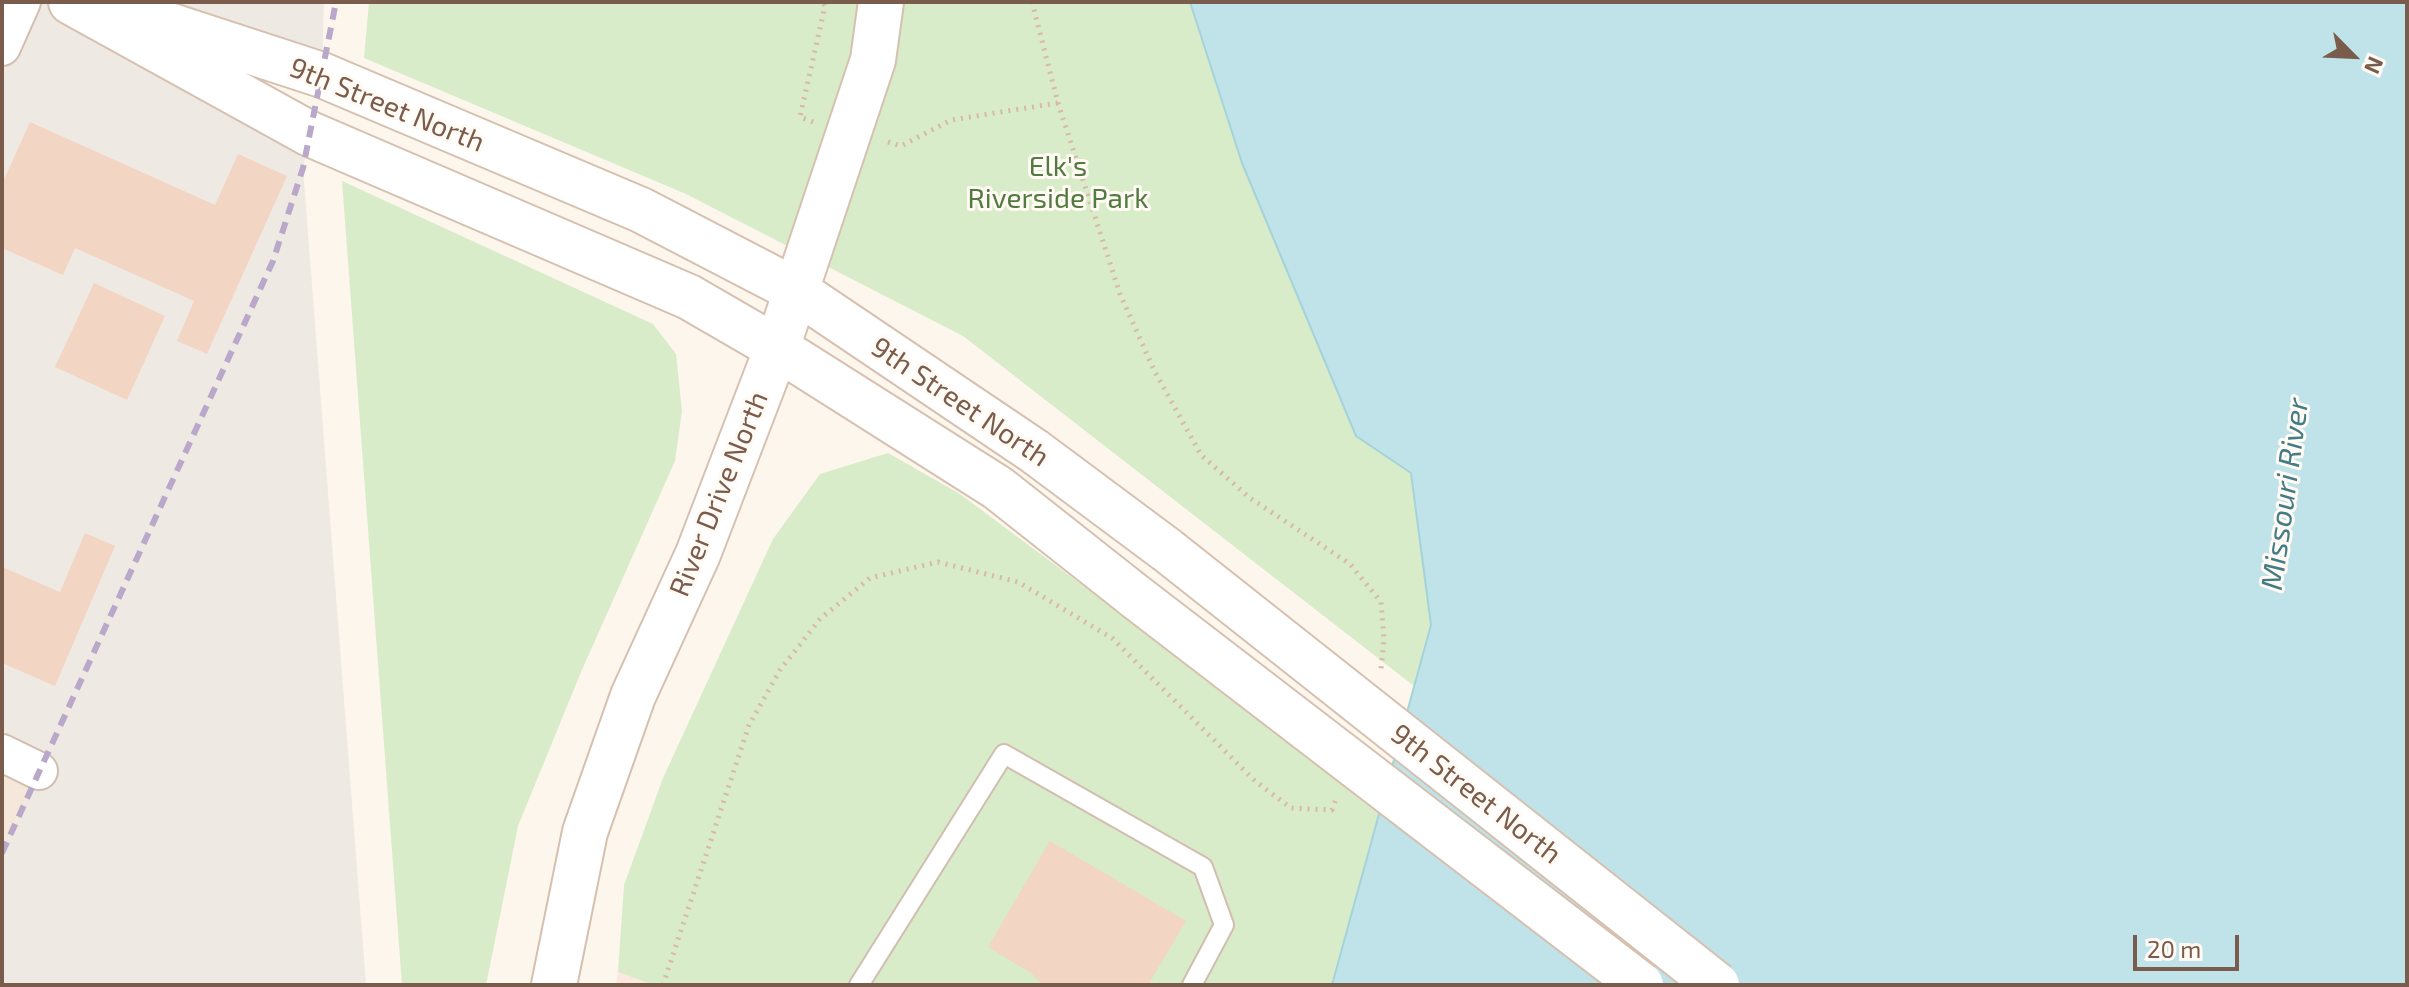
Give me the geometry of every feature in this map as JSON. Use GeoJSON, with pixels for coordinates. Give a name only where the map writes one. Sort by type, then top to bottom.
{"type":"FeatureCollection","features":[{"type":"Feature","properties":{"kind":"main road","name":"9th Street North"},"geometry":{"type":"LineString","coordinates":[[71,2],[310,134],[689,297],[777,348],[998,488],[1641,985]]}},
{"type":"Feature","properties":{"kind":"main road","name":"9th Street North"},"geometry":{"type":"LineString","coordinates":[[98,2],[322,75],[641,210],[795,290],[1034,451],[1167,550],[1717,985]]}},
{"type":"Feature","properties":{"kind":"main road","name":"River Drive North"},"geometry":{"type":"LineString","coordinates":[[554,985],[585,832],[633,696],[698,554],[777,348],[873,60],[881,2]]}},
{"type":"Feature","properties":{"kind":"street"},"geometry":{"type":"LineString","coordinates":[[2,47],[22,2]]}},
{"type":"Feature","properties":{"kind":"street"},"geometry":{"type":"LineString","coordinates":[[2,753],[39,771]]}},
{"type":"Feature","properties":{"kind":"lane"},"geometry":{"type":"LineString","coordinates":[[859,985],[1004,754],[1203,867],[1224,925],[1192,985]]}},
{"type":"Feature","properties":{"kind":"path"},"geometry":{"type":"LineString","coordinates":[[822,125],[800,117],[825,6],[823,2]]}},
{"type":"Feature","properties":{"kind":"path"},"geometry":{"type":"LineString","coordinates":[[901,146],[951,120],[1058,103]]}},
{"type":"Feature","properties":{"kind":"shaded area"},"geometry":{"type":"Polygon","coordinates":[[[2,2],[71,2],[310,134],[303,168],[366,985],[2,985],[2,853],[39,771],[2,753],[2,2]]]}},
{"type":"Feature","properties":{"kind":"shaded area"},"geometry":{"type":"Polygon","coordinates":[[[98,2],[324,2],[322,75],[98,2]]]}},
{"type":"Feature","properties":{"kind":"shaded area"},"geometry":{"type":"Polygon","coordinates":[[[2,753],[39,771],[2,853],[2,753]]]}},
{"type":"Feature","properties":{"kind":"shaded area"},"geometry":{"type":"Polygon","coordinates":[[[618,972],[654,985],[616,985],[618,972]]]}},
{"type":"Feature","properties":{"kind":"green space","name":"Elk's Riverside Park"},"geometry":{"type":"Polygon","coordinates":[[[369,2],[1190,2],[1242,163],[1355,435],[1411,472],[1431,625],[1414,686],[963,336],[686,194],[364,58],[369,2]]]}},
{"type":"Feature","properties":{"kind":"green space"},"geometry":{"type":"Polygon","coordinates":[[[342,181],[653,324],[676,354],[682,411],[675,461],[581,672],[518,826],[486,985],[402,985],[342,181]]]}},
{"type":"Feature","properties":{"kind":"green space"},"geometry":{"type":"Polygon","coordinates":[[[888,453],[960,494],[1381,808],[1332,985],[654,985],[618,972],[624,885],[663,778],[773,539],[820,474],[888,453]]]}},
{"type":"Feature","properties":{"kind":"water","name":"Missouri River"},"geometry":{"type":"Polygon","coordinates":[[[1190,2],[2407,2],[2407,985],[1332,985],[1431,625],[1411,473],[1356,436],[1242,163],[1190,2]]]}},
{"type":"Feature","properties":{"kind":"building"},"geometry":{"type":"Polygon","coordinates":[[[30,122],[215,205],[238,154],[287,176],[207,354],[177,341],[194,301],[75,248],[63,275],[2,248],[2,184],[30,122]]]}},
{"type":"Feature","properties":{"kind":"building"},"geometry":{"type":"Polygon","coordinates":[[[94,283],[165,316],[127,400],[55,367],[94,283]]]}},
{"type":"Feature","properties":{"kind":"building"},"geometry":{"type":"Polygon","coordinates":[[[85,533],[115,546],[55,686],[2,663],[2,567],[60,592],[85,533]]]}},
{"type":"Feature","properties":{"kind":"building"},"geometry":{"type":"Polygon","coordinates":[[[1050,841],[1186,921],[1148,985],[1043,985],[1031,973],[988,947],[1050,841]]]}},
{"type":"Feature","properties":{"kind":"railway"},"geometry":{"type":"LineString","coordinates":[[2,853],[273,261],[303,168],[336,2]]}}]}
